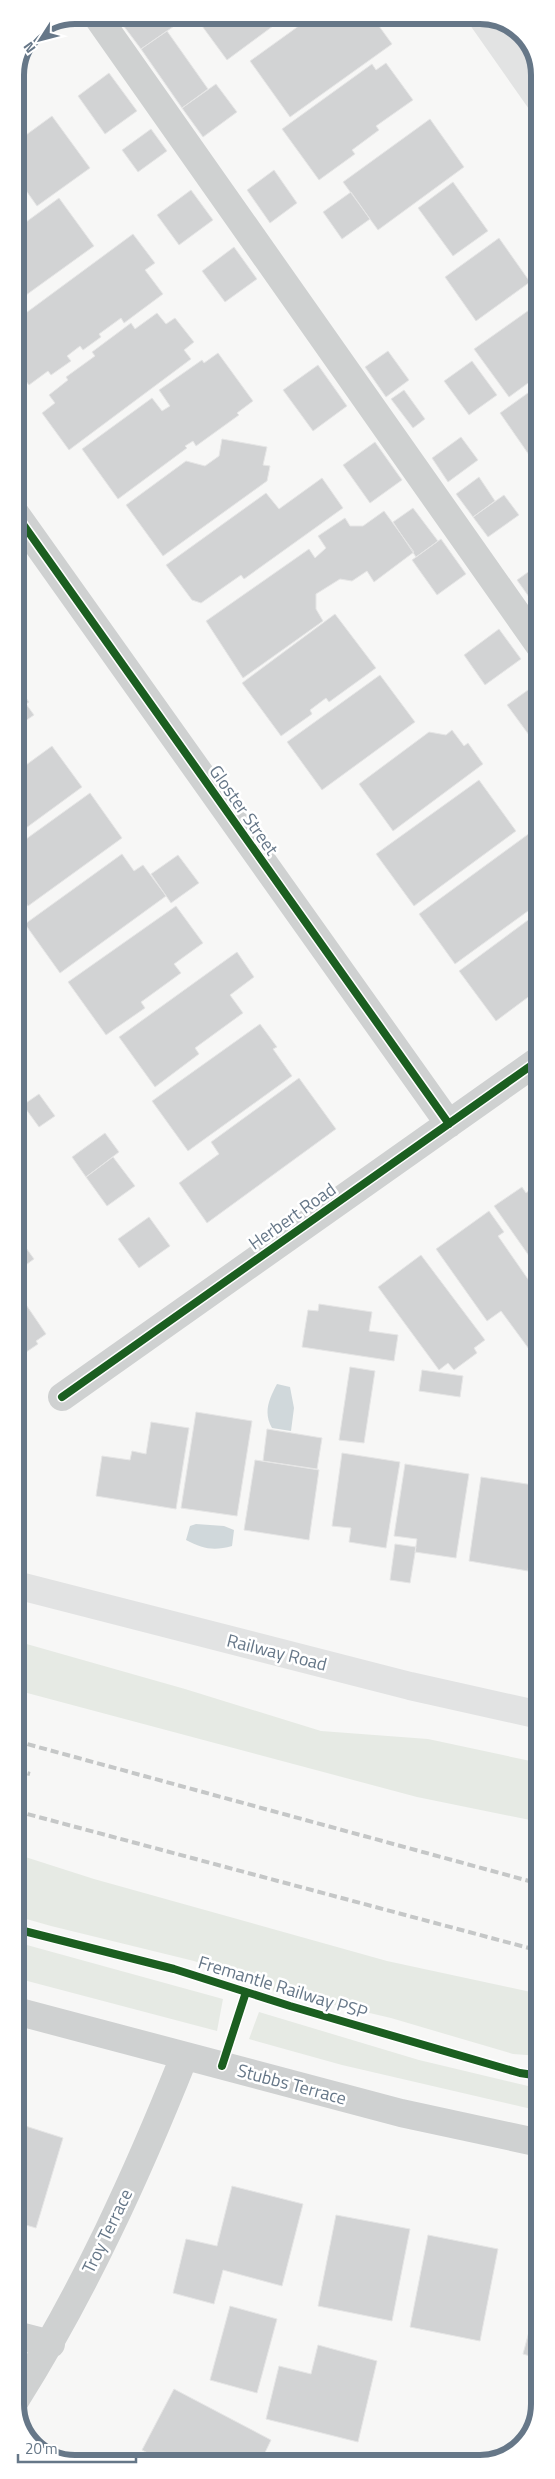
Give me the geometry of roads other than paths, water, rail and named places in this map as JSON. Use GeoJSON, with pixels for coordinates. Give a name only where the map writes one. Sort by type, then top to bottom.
{"type":"FeatureCollection","features":[{"type":"Feature","properties":{"kind":"main road"},"geometry":{"type":"LineString","coordinates":[[486,24],[531,88]]}},
{"type":"Feature","properties":{"kind":"main road","name":"Railway Road"},"geometry":{"type":"LineString","coordinates":[[24,1587],[410,1686],[531,1713]]}},
{"type":"Feature","properties":{"kind":"street"},"geometry":{"type":"LineString","coordinates":[[102,24],[531,634]]}},
{"type":"Feature","properties":{"kind":"street","name":"Gloster Street"},"geometry":{"type":"LineString","coordinates":[[24,525],[449,1124]]}},
{"type":"Feature","properties":{"kind":"street","name":"Herbert Road"},"geometry":{"type":"LineString","coordinates":[[62,1397],[531,1066]]}},
{"type":"Feature","properties":{"kind":"street","name":"Stubbs Terrace"},"geometry":{"type":"LineString","coordinates":[[24,2013],[401,2113],[531,2141]]}},
{"type":"Feature","properties":{"kind":"street","name":"Troy Terrace"},"geometry":{"type":"LineString","coordinates":[[24,2386],[51,2344],[120,2208],[184,2056]]}},
{"type":"Feature","properties":{"kind":"street"},"geometry":{"type":"LineString","coordinates":[[24,2336],[51,2344]]}},
{"type":"Feature","properties":{"kind":"railway"},"geometry":{"type":"LineString","coordinates":[[24,1743],[531,1882]]}},
{"type":"Feature","properties":{"kind":"railway"},"geometry":{"type":"LineString","coordinates":[[24,1772],[30,1774]]}},
{"type":"Feature","properties":{"kind":"railway"},"geometry":{"type":"LineString","coordinates":[[24,1813],[531,1949]]}}]}
